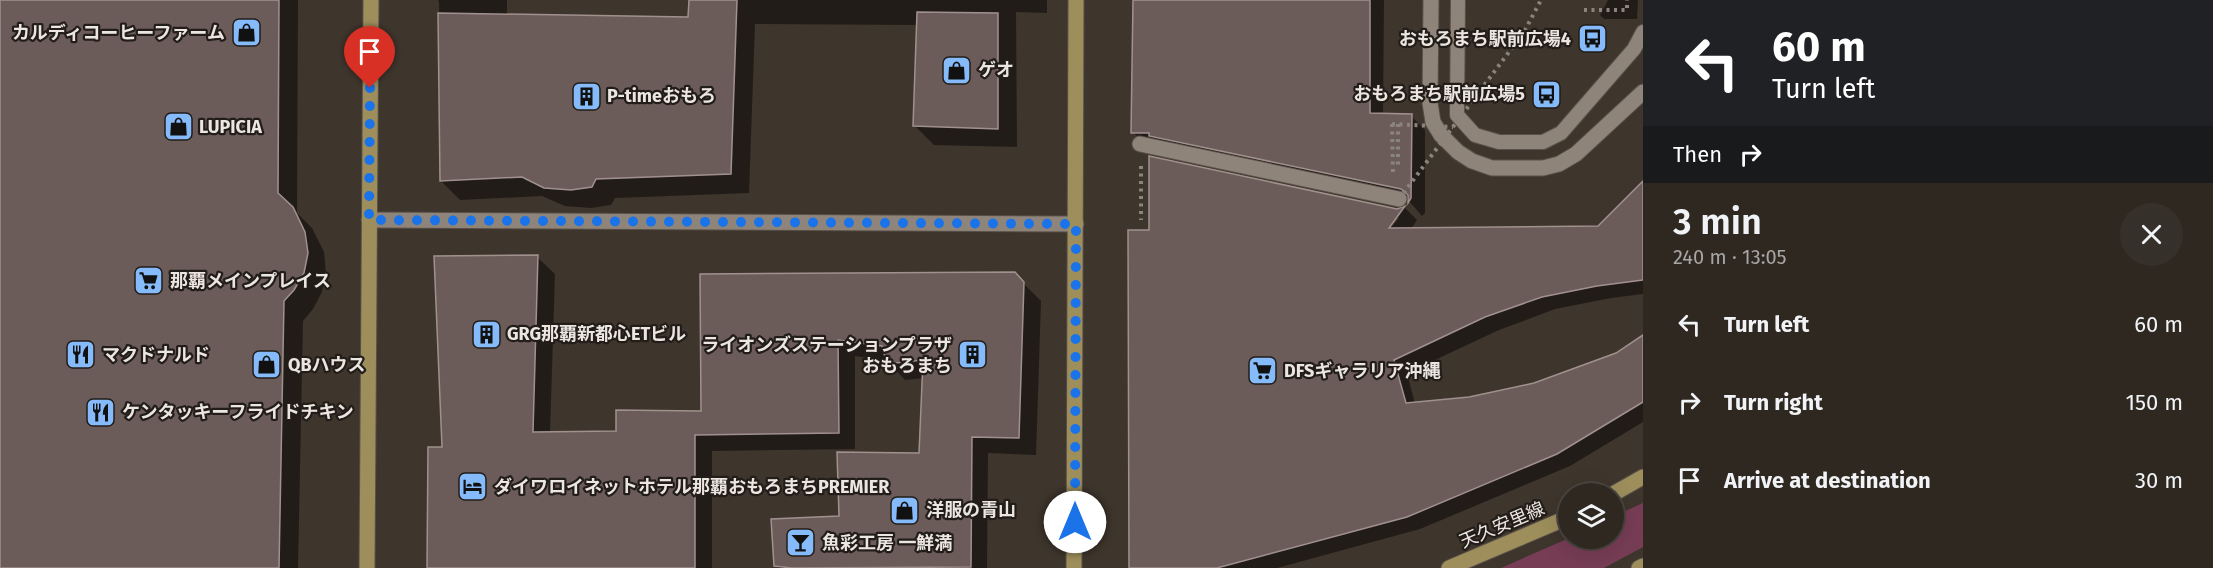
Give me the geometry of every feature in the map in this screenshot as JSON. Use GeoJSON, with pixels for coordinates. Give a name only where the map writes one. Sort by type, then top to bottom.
{"type":"FeatureCollection","features":[{"type":"Feature","properties":{"kind":"street"},"geometry":{"type":"LineString","coordinates":[[367,568],[371,0]]}},
{"type":"Feature","properties":{"kind":"street"},"geometry":{"type":"LineString","coordinates":[[1074,568],[1076,0]]}},
{"type":"Feature","properties":{"kind":"street"},"geometry":{"type":"LineString","coordinates":[[1431,0],[1430,103],[1433,122],[1441,135],[1458,153],[1472,161],[1492,168],[1543,168],[1560,164],[1576,154],[1643,92]]}},
{"type":"Feature","properties":{"kind":"street"},"geometry":{"type":"LineString","coordinates":[[1140,144],[1399,199]]}},
{"type":"Feature","properties":{"kind":"street"},"geometry":{"type":"LineString","coordinates":[[369,220],[1076,224]]}},
{"type":"Feature","properties":{"kind":"street"},"geometry":{"type":"LineString","coordinates":[[1624,488],[1643,477]]}},
{"type":"Feature","properties":{"kind":"street","name":"天久安里線"},"geometry":{"type":"LineString","coordinates":[[1449,568],[1558,522]]}},
{"type":"Feature","properties":{"kind":"street"},"geometry":{"type":"LineString","coordinates":[[1639,568],[1643,566]]}},
{"type":"Feature","properties":{"kind":"lane"},"geometry":{"type":"LineString","coordinates":[[1458,0],[1457,115],[1475,135],[1499,142],[1543,142],[1561,133],[1634,49],[1643,32]]}},
{"type":"Feature","properties":{"kind":"path"},"geometry":{"type":"LineString","coordinates":[[1399,199],[1524,32],[1541,0]]}},
{"type":"Feature","properties":{"kind":"path"},"geometry":{"type":"LineString","coordinates":[[1584,10],[1627,10],[1627,0]]}},
{"type":"Feature","properties":{"kind":"path"},"geometry":{"type":"LineString","coordinates":[[1396,168],[1395,124],[1453,127]]}},
{"type":"Feature","properties":{"kind":"path"},"geometry":{"type":"LineString","coordinates":[[1140,144],[1141,220]]}},
{"type":"Feature","properties":{"kind":"shaded area"},"geometry":{"type":"Polygon","coordinates":[[[1643,503],[1643,547],[1604,568],[1501,568],[1558,543],[1558,549],[1624,549],[1624,512],[1643,503]]]}},
{"type":"Feature","properties":{"kind":"building","name":"那覇メインプレイス"},"geometry":{"type":"Polygon","coordinates":[[[0,0],[279,0],[278,193],[293,207],[305,232],[308,253],[304,273],[284,301],[279,568],[0,568],[0,0]]]}},
{"type":"Feature","properties":{"kind":"building","name":"P-timeおもろ"},"geometry":{"type":"Polygon","coordinates":[[[689,0],[737,0],[731,174],[596,179],[592,187],[571,190],[544,188],[522,177],[440,181],[438,13],[688,17],[689,0]]]}},
{"type":"Feature","properties":{"kind":"building"},"geometry":{"type":"Polygon","coordinates":[[[1133,0],[1370,0],[1370,113],[1412,114],[1411,198],[1408,203],[1408,195],[1401,189],[1149,136],[1149,133],[1131,133],[1133,0]]]}},
{"type":"Feature","properties":{"kind":"building","name":"ゲオ"},"geometry":{"type":"Polygon","coordinates":[[[917,12],[998,13],[998,129],[913,126],[917,12]]]}},
{"type":"Feature","properties":{"kind":"building","name":"DFSギャラリア沖縄"},"geometry":{"type":"Polygon","coordinates":[[[1149,156],[1397,209],[1405,206],[1389,228],[1598,226],[1643,181],[1643,280],[1542,297],[1485,317],[1394,360],[1406,403],[1469,397],[1534,383],[1616,353],[1643,335],[1643,402],[1557,454],[1407,517],[1217,568],[1129,568],[1128,230],[1149,230],[1149,156]]]}},
{"type":"Feature","properties":{"kind":"building"},"geometry":{"type":"Polygon","coordinates":[[[538,255],[533,432],[616,431],[616,410],[701,411],[700,274],[1015,272],[1024,282],[1019,438],[972,437],[971,567],[792,568],[774,566],[771,519],[839,516],[837,452],[919,453],[923,360],[887,364],[882,346],[838,340],[839,433],[695,435],[695,568],[427,568],[428,447],[442,447],[434,256],[538,255]]]}},
{"type":"Feature","properties":{"kind":"place","name":"カルディコーヒーファーム"},"geometry":{"type":"Point","coordinates":[246,33]}},
{"type":"Feature","properties":{"kind":"place","name":"おもろまち駅前広場4"},"geometry":{"type":"Point","coordinates":[1592,39]}},
{"type":"Feature","properties":{"kind":"place","name":"ゲオ"},"geometry":{"type":"Point","coordinates":[957,70]}},
{"type":"Feature","properties":{"kind":"place","name":"おもろまち駅前広場5"},"geometry":{"type":"Point","coordinates":[1546,94]}},
{"type":"Feature","properties":{"kind":"place","name":"P-timeおもろ"},"geometry":{"type":"Point","coordinates":[586,96]}},
{"type":"Feature","properties":{"kind":"place","name":"LUPICIA"},"geometry":{"type":"Point","coordinates":[178,127]}},
{"type":"Feature","properties":{"kind":"place","name":"那覇メインプレイス"},"geometry":{"type":"Point","coordinates":[149,281]}},
{"type":"Feature","properties":{"kind":"place","name":"GRG那覇新都心ETビル"},"geometry":{"type":"Point","coordinates":[486,334]}},
{"type":"Feature","properties":{"kind":"place","name":"マクドナルド"},"geometry":{"type":"Point","coordinates":[81,355]}},
{"type":"Feature","properties":{"kind":"place","name":"ライオンズステーションプラザ おもろまち"},"geometry":{"type":"Point","coordinates":[973,355]}},
{"type":"Feature","properties":{"kind":"place","name":"QBハウス"},"geometry":{"type":"Point","coordinates":[267,365]}},
{"type":"Feature","properties":{"kind":"place","name":"DFSギャラリア沖縄"},"geometry":{"type":"Point","coordinates":[1263,371]}},
{"type":"Feature","properties":{"kind":"place","name":"ケンタッキーフライドチキン"},"geometry":{"type":"Point","coordinates":[101,412]}},
{"type":"Feature","properties":{"kind":"place","name":"ダイワロイネットホテル那覇おもろまちPREMIER"},"geometry":{"type":"Point","coordinates":[473,487]}},
{"type":"Feature","properties":{"kind":"place","name":"洋服の青山"},"geometry":{"type":"Point","coordinates":[905,510]}},
{"type":"Feature","properties":{"kind":"place","name":"魚彩工房 一鮮満"},"geometry":{"type":"Point","coordinates":[801,543]}},
{"type":"Feature","properties":{"kind":"route"},"geometry":{"type":"LineString","coordinates":[[370,88],[369,220],[1076,224],[1075,522]]}}]}
